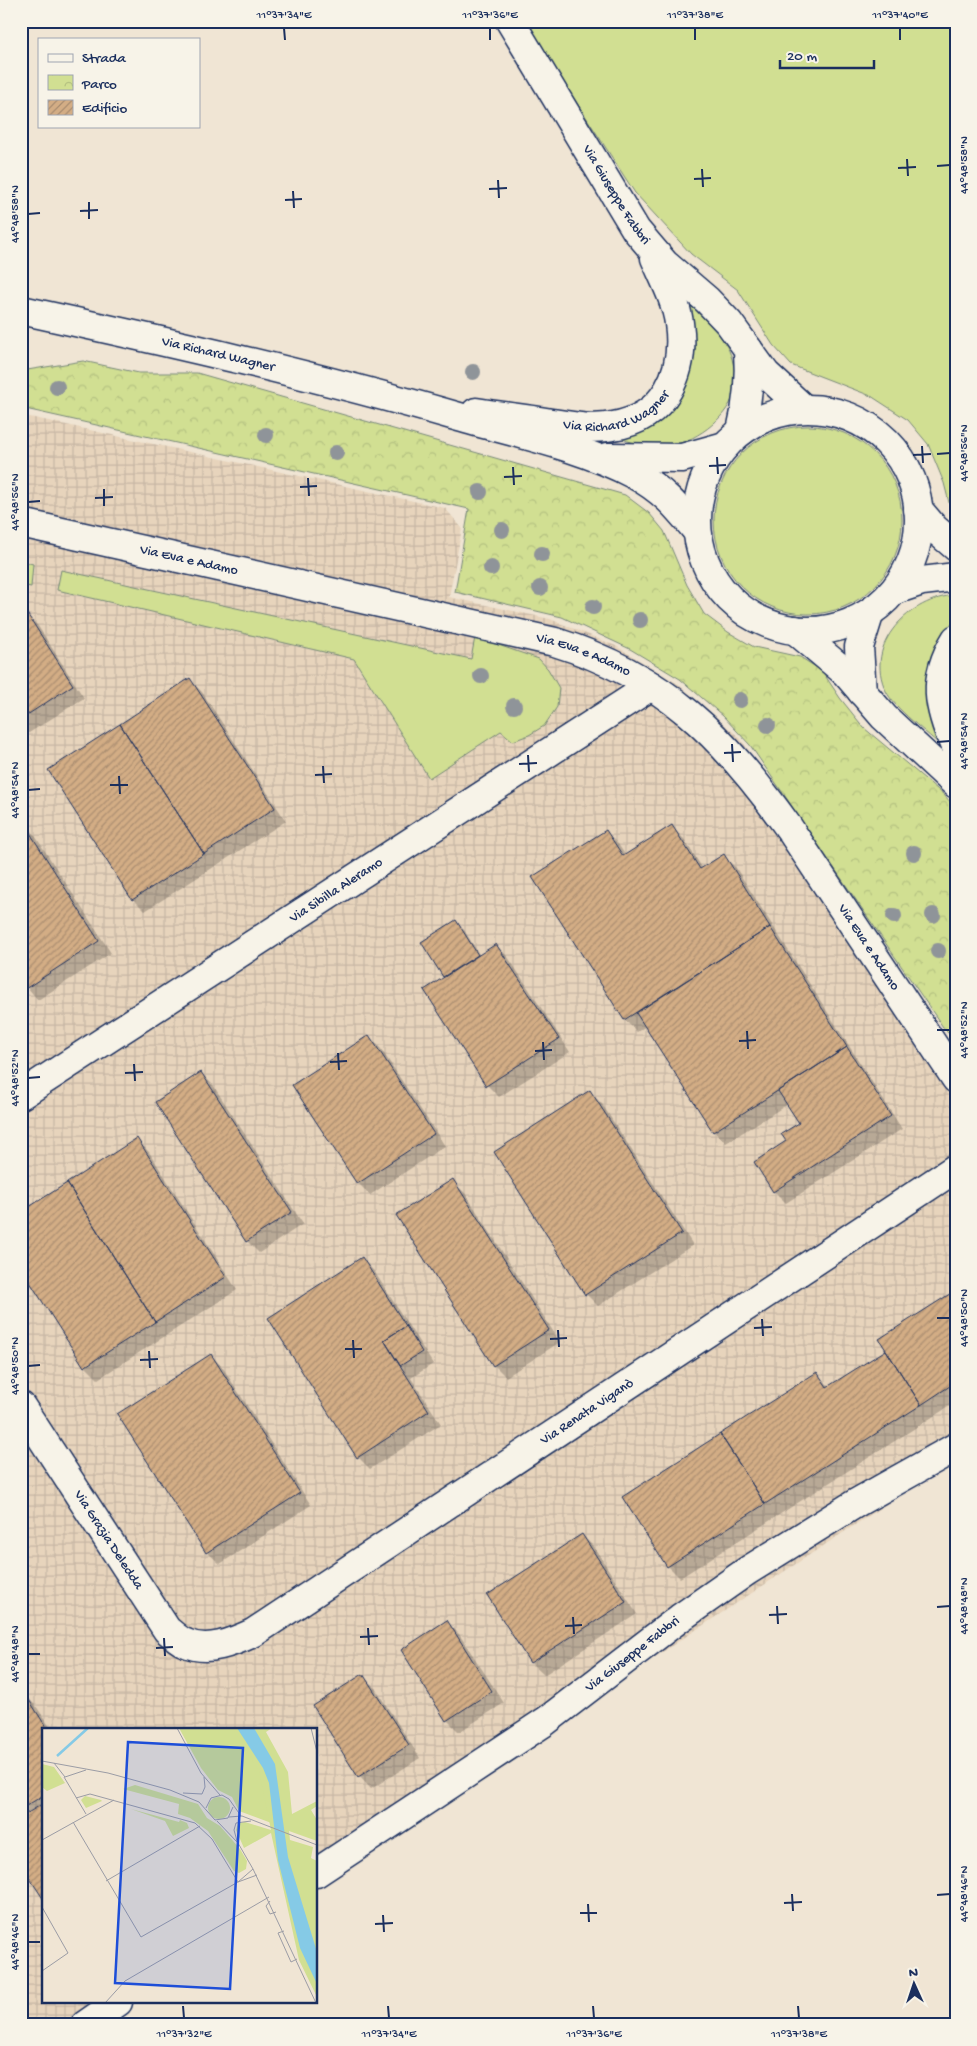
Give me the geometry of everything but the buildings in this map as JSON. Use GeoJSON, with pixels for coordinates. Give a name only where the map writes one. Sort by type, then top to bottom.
{"type":"FeatureCollection","features":[{"type":"Feature","properties":{"kind":"street","name":"Via Giuseppe Fabbri"},"geometry":{"type":"LineString","coordinates":[[510,21],[624,211],[652,250],[729,322],[766,374],[803,408]]}},
{"type":"Feature","properties":{"kind":"street","name":"Via Richard Wagner"},"geometry":{"type":"LineString","coordinates":[[415,404],[580,427],[612,427],[640,418],[651,411],[669,390],[675,376],[680,348],[679,323],[675,307],[652,250]]}},
{"type":"Feature","properties":{"kind":"street","name":"Via Richard Wagner"},"geometry":{"type":"LineString","coordinates":[[21,310],[243,359],[343,384],[596,456],[635,475],[664,493],[696,530]]}},
{"type":"Feature","properties":{"kind":"street"},"geometry":{"type":"LineString","coordinates":[[733,438],[745,415],[749,380],[748,348]]}},
{"type":"Feature","properties":{"kind":"street","name":"Via Richard Wagner"},"geometry":{"type":"LineString","coordinates":[[803,408],[821,409],[841,414],[860,421],[882,437],[898,454],[911,477],[918,509],[919,531],[914,552],[904,576],[895,590],[870,612],[836,628],[812,631],[776,627],[742,610],[729,599],[710,574],[703,559],[696,530],[696,510],[702,483],[716,456],[733,438],[753,423],[773,414],[803,408]]}},
{"type":"Feature","properties":{"kind":"street","name":"Via Richard Wagner"},"geometry":{"type":"LineString","coordinates":[[596,456],[682,458],[733,438]]}},
{"type":"Feature","properties":{"kind":"street","name":"Via Richard Wagner"},"geometry":{"type":"LineString","coordinates":[[918,509],[956,547]]}},
{"type":"Feature","properties":{"kind":"street","name":"Via Eva e Adamo"},"geometry":{"type":"LineString","coordinates":[[21,523],[555,642],[603,659],[651,686],[683,708],[712,733],[761,788],[795,836],[956,1079]]}},
{"type":"Feature","properties":{"kind":"street","name":"Via Richard Wagner"},"geometry":{"type":"LineString","coordinates":[[895,590],[922,581],[956,577]]}},
{"type":"Feature","properties":{"kind":"street"},"geometry":{"type":"LineString","coordinates":[[862,692],[859,647],[870,612]]}},
{"type":"Feature","properties":{"kind":"street"},"geometry":{"type":"LineString","coordinates":[[795,630],[846,673],[870,703],[907,741],[956,784]]}},
{"type":"Feature","properties":{"kind":"street"},"geometry":{"type":"LineString","coordinates":[[956,639],[943,664],[939,692],[943,718],[956,749]]}},
{"type":"Feature","properties":{"kind":"street","name":"Via Sibilla Aleramo"},"geometry":{"type":"LineString","coordinates":[[21,1095],[651,686]]}},
{"type":"Feature","properties":{"kind":"street","name":"Via Renata Viganò"},"geometry":{"type":"LineString","coordinates":[[215,1646],[229,1643],[253,1633],[956,1168]]}},
{"type":"Feature","properties":{"kind":"street","name":"Via Grazia Deledda"},"geometry":{"type":"LineString","coordinates":[[21,1406],[167,1630],[184,1643],[200,1648],[215,1646]]}},
{"type":"Feature","properties":{"kind":"street","name":"Via Giuseppe Fabbri"},"geometry":{"type":"LineString","coordinates":[[318,1872],[546,1721],[680,1618],[748,1571],[858,1502],[956,1447]]}},
{"type":"Feature","properties":{"kind":"street"},"geometry":{"type":"LineString","coordinates":[[85,2025],[115,2004]]}},
{"type":"Feature","properties":{"kind":"shaded area"},"geometry":{"type":"Polygon","coordinates":[[[21,415],[445,508],[462,528],[449,597],[550,619],[616,646],[678,684],[740,738],[946,1045],[956,1063],[956,1458],[318,1880],[318,1728],[42,1728],[42,2004],[129,2004],[98,2025],[21,2025],[21,415]]]}},
{"type":"Feature","properties":{"kind":"green space"},"geometry":{"type":"Polygon","coordinates":[[[524,21],[956,21],[956,521],[953,518],[944,483],[928,444],[908,420],[871,396],[791,365],[773,345],[738,290],[691,254],[635,193],[524,21]]]}},
{"type":"Feature","properties":{"kind":"green space"},"geometry":{"type":"Polygon","coordinates":[[[685,300],[719,334],[729,351],[735,372],[735,390],[730,404],[724,413],[707,429],[677,444],[647,446],[615,436],[682,390],[693,364],[695,349],[693,320],[685,300]]]}},
{"type":"Feature","properties":{"kind":"green space"},"geometry":{"type":"Polygon","coordinates":[[[83,361],[139,373],[197,373],[625,495],[649,513],[664,531],[687,585],[704,614],[728,632],[754,647],[800,657],[822,671],[840,698],[864,728],[943,794],[956,808],[956,1041],[945,1030],[750,745],[723,716],[680,679],[630,649],[562,617],[455,592],[469,509],[21,408],[21,371],[83,361]]]}},
{"type":"Feature","properties":{"kind":"green space"},"geometry":{"type":"Polygon","coordinates":[[[808,426],[844,433],[860,442],[874,454],[886,468],[895,484],[902,520],[895,556],[886,572],[874,586],[860,598],[844,607],[808,614],[772,607],[756,598],[742,586],[730,572],[721,556],[714,520],[721,484],[730,468],[742,454],[756,442],[772,433],[808,426]]]}},
{"type":"Feature","properties":{"kind":"green space"},"geometry":{"type":"Polygon","coordinates":[[[21,561],[33,564],[31,587],[21,585],[21,561]]]}},
{"type":"Feature","properties":{"kind":"green space"},"geometry":{"type":"Polygon","coordinates":[[[61,570],[471,659],[475,637],[539,659],[548,669],[559,688],[557,707],[544,726],[529,735],[513,741],[501,731],[429,778],[354,659],[57,590],[61,570]]]}},
{"type":"Feature","properties":{"kind":"green space"},"geometry":{"type":"Polygon","coordinates":[[[956,595],[956,619],[939,641],[933,655],[930,670],[944,748],[912,721],[890,698],[881,674],[881,657],[886,641],[895,626],[908,614],[922,605],[939,598],[956,595]]]}}]}
